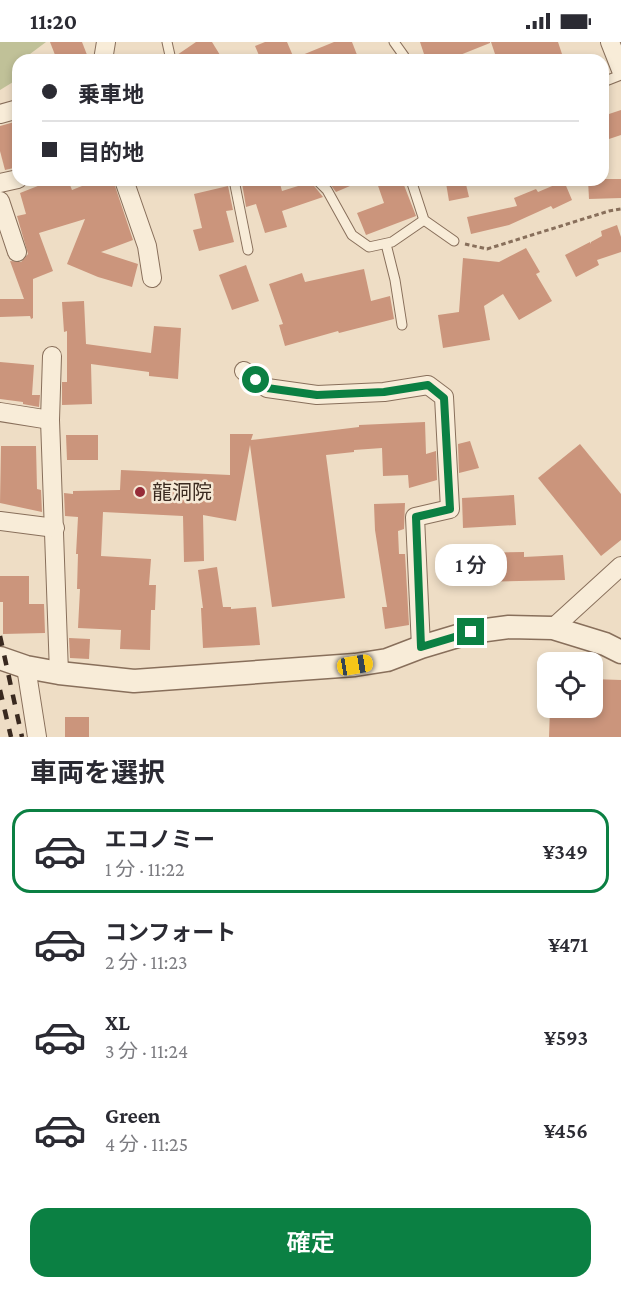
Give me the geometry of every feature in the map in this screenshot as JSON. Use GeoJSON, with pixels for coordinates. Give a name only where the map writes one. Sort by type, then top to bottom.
{"type":"FeatureCollection","features":[{"type":"Feature","properties":{"kind":"street"},"geometry":{"type":"LineString","coordinates":[[610,42],[621,70]]}},
{"type":"Feature","properties":{"kind":"street"},"geometry":{"type":"LineString","coordinates":[[126,186],[147,246],[152,278]]}},
{"type":"Feature","properties":{"kind":"street"},"geometry":{"type":"LineString","coordinates":[[0,201],[17,252]]}},
{"type":"Feature","properties":{"kind":"street"},"geometry":{"type":"LineString","coordinates":[[52,356],[50,420],[59,673]]}},
{"type":"Feature","properties":{"kind":"street"},"geometry":{"type":"LineString","coordinates":[[244,371],[267,388],[287,391],[317,395],[351,394],[384,392],[428,385],[444,398],[450,509],[416,517],[421,647]]}},
{"type":"Feature","properties":{"kind":"street"},"geometry":{"type":"LineString","coordinates":[[0,412],[50,420]]}},
{"type":"Feature","properties":{"kind":"street"},"geometry":{"type":"LineString","coordinates":[[0,521],[55,528]]}},
{"type":"Feature","properties":{"kind":"street"},"geometry":{"type":"LineString","coordinates":[[553,628],[621,566]]}},
{"type":"Feature","properties":{"kind":"street"},"geometry":{"type":"LineString","coordinates":[[0,657],[26,667],[59,673],[134,681],[355,665],[387,660],[471,632],[509,627],[553,628],[605,644],[621,652]]}},
{"type":"Feature","properties":{"kind":"street"},"geometry":{"type":"LineString","coordinates":[[26,667],[37,737]]}},
{"type":"Feature","properties":{"kind":"lane"},"geometry":{"type":"LineString","coordinates":[[235,186],[248,250]]}},
{"type":"Feature","properties":{"kind":"lane"},"geometry":{"type":"LineString","coordinates":[[323,186],[352,235],[369,247],[392,242],[424,220]]}},
{"type":"Feature","properties":{"kind":"lane"},"geometry":{"type":"LineString","coordinates":[[413,186],[424,220],[454,241]]}},
{"type":"Feature","properties":{"kind":"lane"},"geometry":{"type":"LineString","coordinates":[[386,244],[395,279],[402,325]]}},
{"type":"Feature","properties":{"kind":"path"},"geometry":{"type":"LineString","coordinates":[[454,241],[487,249],[621,209]]}},
{"type":"Feature","properties":{"kind":"green space"},"geometry":{"type":"Polygon","coordinates":[[[0,42],[46,42],[30,54],[12,54],[12,83],[0,90],[0,42]]]}},
{"type":"Feature","properties":{"kind":"building"},"geometry":{"type":"Polygon","coordinates":[[[50,42],[82,42],[87,54],[55,54],[50,42]]]}},
{"type":"Feature","properties":{"kind":"building"},"geometry":{"type":"Polygon","coordinates":[[[196,42],[212,42],[219,54],[178,54],[196,42]]]}},
{"type":"Feature","properties":{"kind":"building"},"geometry":{"type":"Polygon","coordinates":[[[265,42],[287,42],[292,54],[258,54],[255,46],[265,42]]]}},
{"type":"Feature","properties":{"kind":"building"},"geometry":{"type":"Polygon","coordinates":[[[334,42],[352,42],[357,54],[305,54],[334,42]]]}},
{"type":"Feature","properties":{"kind":"building"},"geometry":{"type":"Polygon","coordinates":[[[420,42],[490,42],[462,54],[424,54],[420,42]]]}},
{"type":"Feature","properties":{"kind":"building"},"geometry":{"type":"Polygon","coordinates":[[[491,42],[558,42],[562,54],[495,54],[491,42]]]}},
{"type":"Feature","properties":{"kind":"building"},"geometry":{"type":"Polygon","coordinates":[[[621,110],[621,135],[609,139],[609,114],[621,110]]]}},
{"type":"Feature","properties":{"kind":"building"},"geometry":{"type":"Polygon","coordinates":[[[12,123],[12,168],[5,170],[0,151],[0,126],[12,123]]]}},
{"type":"Feature","properties":{"kind":"building"},"geometry":{"type":"Polygon","coordinates":[[[609,179],[621,179],[621,198],[589,199],[588,186],[609,186],[609,179]]]}},
{"type":"Feature","properties":{"kind":"building"},"geometry":{"type":"Polygon","coordinates":[[[38,186],[70,186],[72,190],[82,186],[115,186],[133,240],[101,252],[138,264],[132,287],[98,277],[67,264],[85,219],[39,233],[53,271],[33,279],[33,318],[31,319],[30,316],[0,317],[0,299],[24,299],[10,261],[21,262],[28,254],[17,216],[26,214],[20,193],[38,186]]]}},
{"type":"Feature","properties":{"kind":"building"},"geometry":{"type":"Polygon","coordinates":[[[228,186],[233,210],[226,211],[234,242],[199,251],[193,230],[202,228],[194,194],[228,186]]]}},
{"type":"Feature","properties":{"kind":"building"},"geometry":{"type":"Polygon","coordinates":[[[242,186],[281,186],[282,191],[298,186],[314,186],[323,197],[282,211],[287,227],[265,233],[256,204],[246,207],[242,186]]]}},
{"type":"Feature","properties":{"kind":"building"},"geometry":{"type":"Polygon","coordinates":[[[332,186],[350,186],[336,192],[332,186]]]}},
{"type":"Feature","properties":{"kind":"building"},"geometry":{"type":"Polygon","coordinates":[[[378,186],[404,186],[416,216],[366,235],[357,213],[384,203],[378,186]]]}},
{"type":"Feature","properties":{"kind":"building"},"geometry":{"type":"Polygon","coordinates":[[[446,186],[466,186],[469,197],[449,201],[446,186]]]}},
{"type":"Feature","properties":{"kind":"building"},"geometry":{"type":"Polygon","coordinates":[[[552,186],[566,186],[572,200],[553,209],[551,206],[509,225],[471,234],[467,217],[517,206],[514,198],[536,189],[538,192],[552,186]]]}},
{"type":"Feature","properties":{"kind":"building"},"geometry":{"type":"Polygon","coordinates":[[[617,225],[621,237],[621,252],[597,260],[599,265],[576,277],[565,255],[590,242],[591,244],[602,236],[601,231],[617,225]]]}},
{"type":"Feature","properties":{"kind":"building"},"geometry":{"type":"Polygon","coordinates":[[[526,248],[540,272],[536,274],[552,301],[519,320],[503,294],[484,306],[490,340],[443,348],[438,315],[459,312],[463,258],[499,262],[526,248]]]}},
{"type":"Feature","properties":{"kind":"building"},"geometry":{"type":"Polygon","coordinates":[[[246,265],[259,301],[232,310],[219,275],[246,265]]]}},
{"type":"Feature","properties":{"kind":"building"},"geometry":{"type":"Polygon","coordinates":[[[364,269],[371,301],[390,296],[394,319],[339,333],[338,331],[285,346],[279,325],[283,324],[269,284],[302,273],[305,282],[364,269]]]}},
{"type":"Feature","properties":{"kind":"building"},"geometry":{"type":"Polygon","coordinates":[[[84,301],[86,344],[151,353],[154,326],[181,328],[178,379],[149,376],[149,372],[91,364],[92,404],[62,405],[62,382],[67,382],[67,331],[64,332],[62,302],[84,301]]]}},
{"type":"Feature","properties":{"kind":"building"},"geometry":{"type":"Polygon","coordinates":[[[0,362],[34,365],[32,395],[40,395],[39,407],[0,399],[0,362]]]}},
{"type":"Feature","properties":{"kind":"building"},"geometry":{"type":"Polygon","coordinates":[[[425,422],[426,454],[436,451],[437,480],[409,488],[408,475],[383,476],[382,448],[326,455],[345,598],[272,607],[250,445],[236,521],[203,515],[204,561],[184,562],[183,516],[103,512],[101,556],[151,559],[149,585],[156,585],[155,610],[151,610],[150,650],[120,649],[121,630],[78,628],[80,589],[77,589],[78,554],[76,554],[78,517],[65,516],[64,493],[120,490],[121,470],[230,475],[230,434],[253,434],[251,440],[359,427],[359,425],[425,422]]]}},
{"type":"Feature","properties":{"kind":"building"},"geometry":{"type":"Polygon","coordinates":[[[66,435],[98,435],[98,460],[67,460],[66,435]]]}},
{"type":"Feature","properties":{"kind":"building"},"geometry":{"type":"Polygon","coordinates":[[[470,441],[479,468],[459,473],[458,444],[470,441]]]}},
{"type":"Feature","properties":{"kind":"building"},"geometry":{"type":"Polygon","coordinates":[[[580,444],[621,494],[621,540],[601,556],[538,478],[580,444]]]}},
{"type":"Feature","properties":{"kind":"building"},"geometry":{"type":"Polygon","coordinates":[[[1,446],[36,446],[37,489],[41,490],[42,512],[0,503],[1,446]]]}},
{"type":"Feature","properties":{"kind":"building"},"geometry":{"type":"Polygon","coordinates":[[[514,495],[516,525],[463,528],[462,498],[514,495]]]}},
{"type":"Feature","properties":{"kind":"building"},"geometry":{"type":"Polygon","coordinates":[[[405,503],[404,529],[398,531],[399,554],[405,554],[409,625],[385,629],[382,607],[387,607],[375,530],[374,504],[405,503]]]}},
{"type":"Feature","properties":{"kind":"building"},"geometry":{"type":"Polygon","coordinates":[[[524,552],[524,557],[563,555],[565,580],[473,582],[473,553],[524,552]]]}},
{"type":"Feature","properties":{"kind":"building"},"geometry":{"type":"Polygon","coordinates":[[[217,567],[223,607],[231,607],[231,609],[256,607],[260,645],[203,648],[201,608],[203,608],[198,570],[217,567]]]}},
{"type":"Feature","properties":{"kind":"building"},"geometry":{"type":"Polygon","coordinates":[[[0,576],[29,576],[29,604],[44,604],[45,633],[3,634],[0,576]]]}},
{"type":"Feature","properties":{"kind":"building"},"geometry":{"type":"Polygon","coordinates":[[[69,638],[90,639],[89,659],[70,658],[69,638]]]}},
{"type":"Feature","properties":{"kind":"building"},"geometry":{"type":"Polygon","coordinates":[[[603,679],[621,680],[621,737],[549,737],[550,718],[603,718],[603,679]]]}},
{"type":"Feature","properties":{"kind":"building"},"geometry":{"type":"Polygon","coordinates":[[[65,717],[89,717],[89,737],[65,737],[65,717]]]}},
{"type":"Feature","properties":{"kind":"railway"},"geometry":{"type":"LineString","coordinates":[[0,636],[22,737]]}},
{"type":"Feature","properties":{"kind":"railway"},"geometry":{"type":"LineString","coordinates":[[0,690],[11,737]]}},
{"type":"Feature","properties":{"kind":"place","name":"龍洞院"},"geometry":{"type":"Point","coordinates":[140,492]}},
{"type":"Feature","properties":{"kind":"route"},"geometry":{"type":"LineString","coordinates":[[256,380],[267,388],[317,395],[384,392],[428,385],[444,398],[450,509],[416,517],[421,647],[471,632]]}}]}
